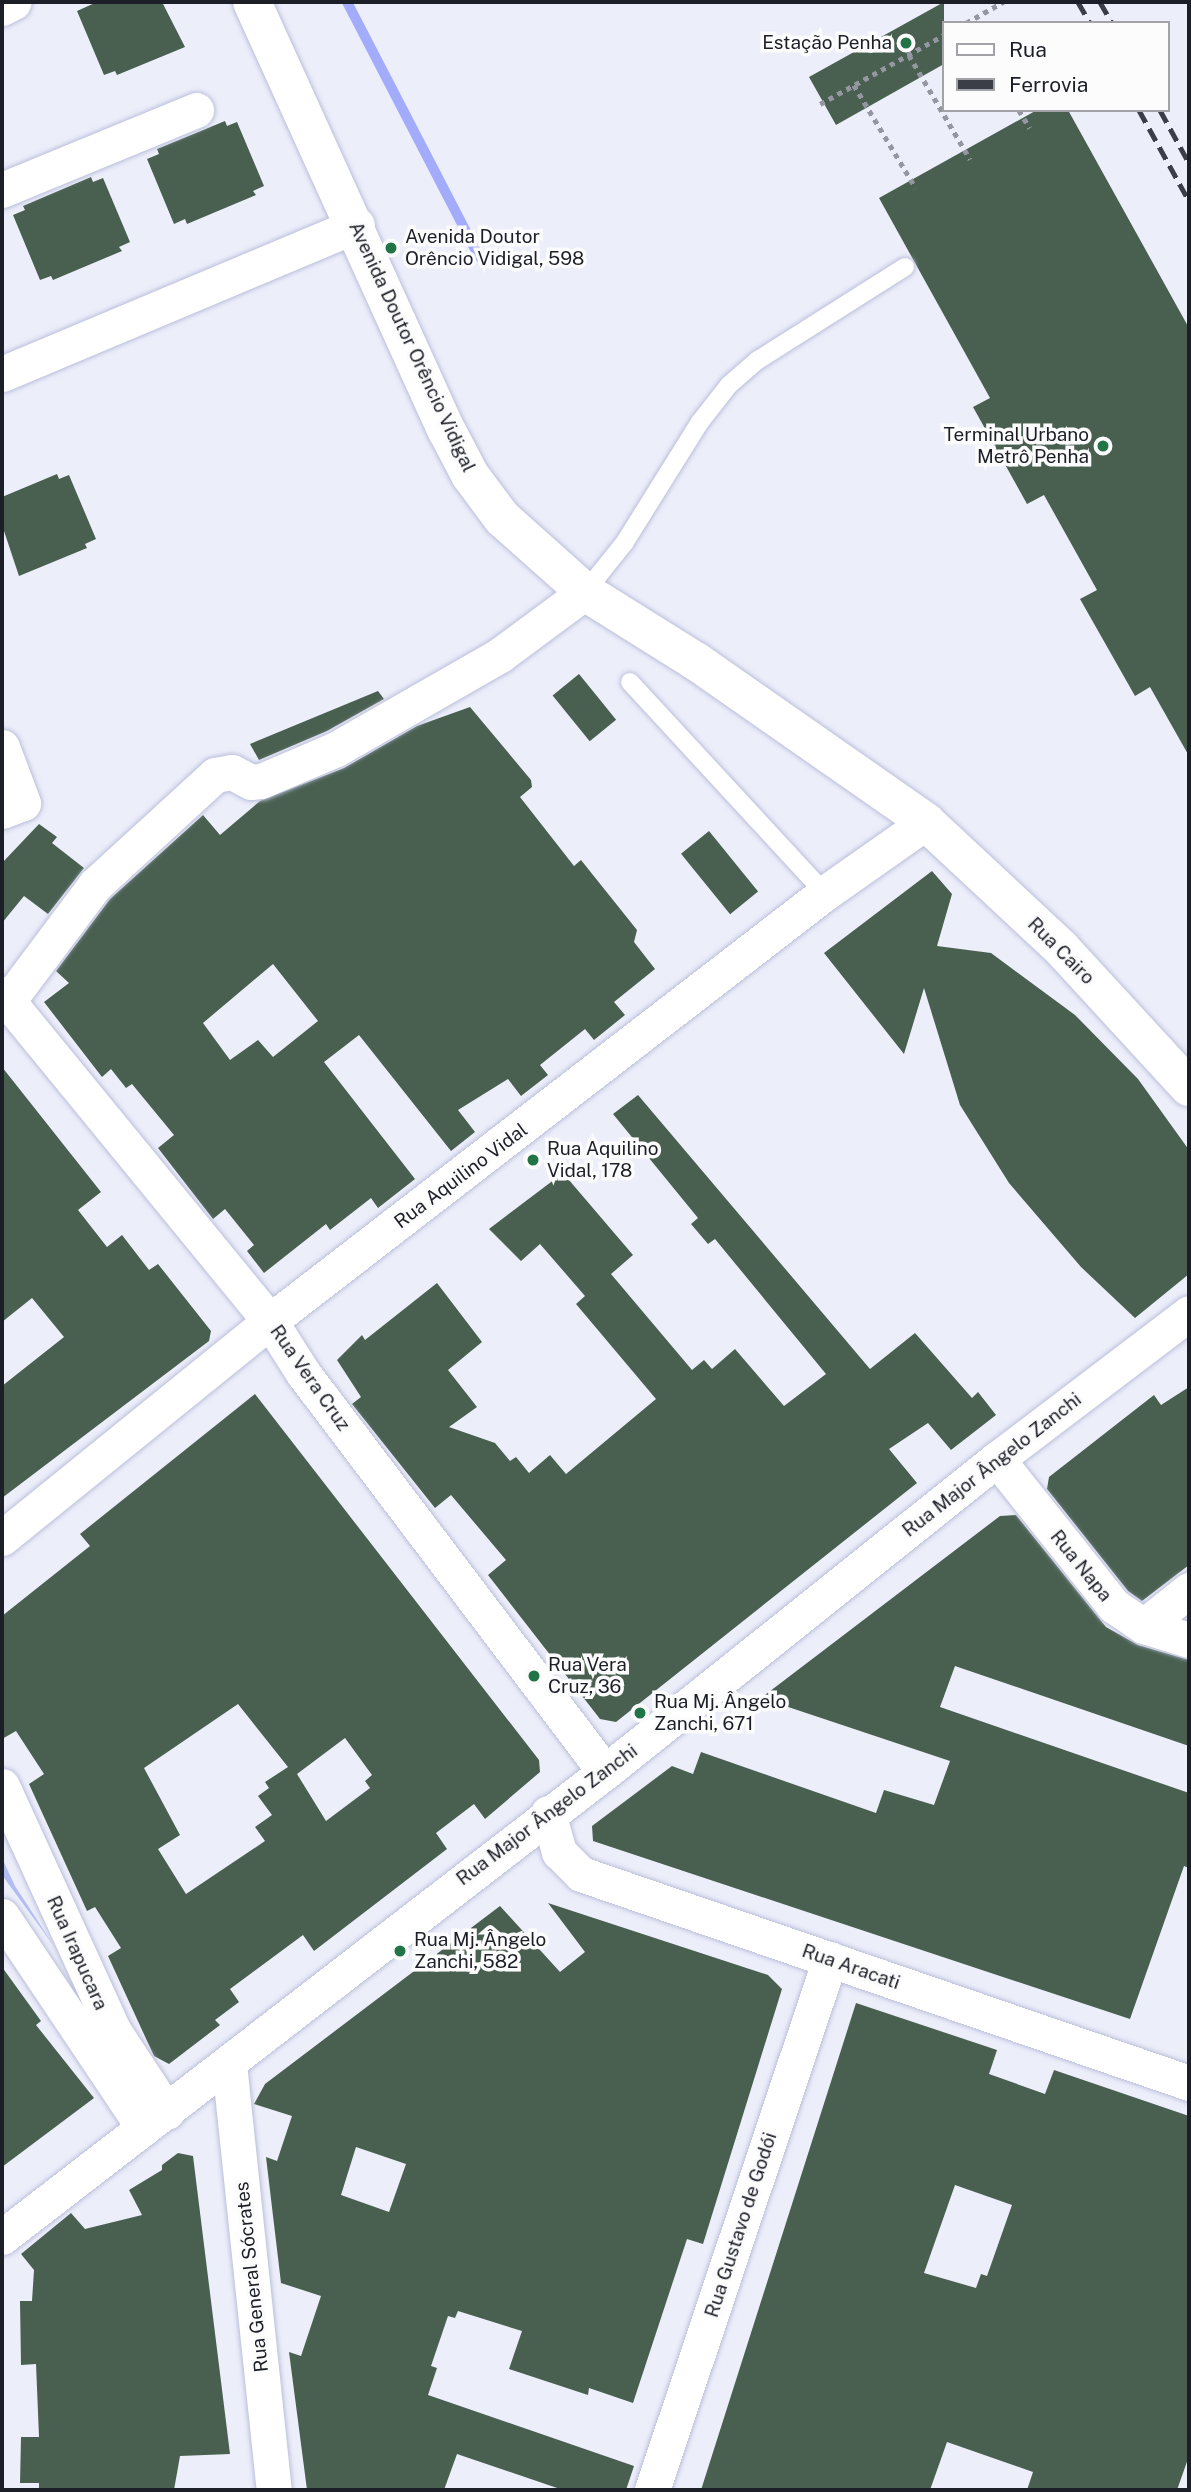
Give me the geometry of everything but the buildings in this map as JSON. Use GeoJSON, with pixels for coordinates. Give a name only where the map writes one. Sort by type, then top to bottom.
{"type":"FeatureCollection","features":[{"type":"Feature","properties":{"kind":"street"},"geometry":{"type":"LineString","coordinates":[[2,8],[14,2]]}},
{"type":"Feature","properties":{"kind":"street","name":"Avenida Doutor Orêncio Vidigal"},"geometry":{"type":"LineString","coordinates":[[252,2],[470,475],[502,518],[585,592],[697,662],[926,822]]}},
{"type":"Feature","properties":{"kind":"street"},"geometry":{"type":"LineString","coordinates":[[2,190],[196,110]]}},
{"type":"Feature","properties":{"kind":"street"},"geometry":{"type":"LineString","coordinates":[[2,374],[357,225]]}},
{"type":"Feature","properties":{"kind":"street"},"geometry":{"type":"LineString","coordinates":[[5,998],[95,885],[215,775],[232,772],[261,781],[336,750],[500,655],[585,592]]}},
{"type":"Feature","properties":{"kind":"street"},"geometry":{"type":"LineString","coordinates":[[2,747],[12,807]]}},
{"type":"Feature","properties":{"kind":"street","name":"Rua Aquilino Vidal"},"geometry":{"type":"LineString","coordinates":[[2,1538],[270,1321],[825,893],[926,822]]}},
{"type":"Feature","properties":{"kind":"street","name":"Rua Cairo"},"geometry":{"type":"LineString","coordinates":[[926,822],[1061,948],[1189,1087]]}},
{"type":"Feature","properties":{"kind":"street","name":"Rua Vera Cruz"},"geometry":{"type":"LineString","coordinates":[[5,998],[270,1321],[303,1373],[605,1772]]}},
{"type":"Feature","properties":{"kind":"street","name":"Rua Major Ângelo Zanchi"},"geometry":{"type":"LineString","coordinates":[[2,2237],[229,2064],[548,1813],[605,1772],[998,1459],[1189,1313]]}},
{"type":"Feature","properties":{"kind":"street","name":"Rua Napa"},"geometry":{"type":"LineString","coordinates":[[998,1459],[1114,1606],[1144,1626],[1189,1640]]}},
{"type":"Feature","properties":{"kind":"street"},"geometry":{"type":"LineString","coordinates":[[1144,1626],[1189,1590]]}},
{"type":"Feature","properties":{"kind":"street","name":"Rua Irapucara"},"geometry":{"type":"LineString","coordinates":[[2,1786],[155,2120]]}},
{"type":"Feature","properties":{"kind":"street","name":"Rua Aracati"},"geometry":{"type":"LineString","coordinates":[[548,1813],[559,1852],[581,1874],[1189,2083]]}},
{"type":"Feature","properties":{"kind":"street","name":"Rua Irapucara"},"geometry":{"type":"LineString","coordinates":[[2,1916],[155,2120]]}},
{"type":"Feature","properties":{"kind":"street","name":"Rua Gustavo de Godói"},"geometry":{"type":"LineString","coordinates":[[652,2490],[830,1959]]}},
{"type":"Feature","properties":{"kind":"street","name":"Rua General Sócrates"},"geometry":{"type":"LineString","coordinates":[[229,2064],[274,2490]]}},
{"type":"Feature","properties":{"kind":"lane"},"geometry":{"type":"LineString","coordinates":[[585,592],[625,542],[700,422],[729,385],[758,360],[905,267]]}},
{"type":"Feature","properties":{"kind":"lane"},"geometry":{"type":"LineString","coordinates":[[630,682],[825,893]]}},
{"type":"Feature","properties":{"kind":"path"},"geometry":{"type":"LineString","coordinates":[[970,21],[1003,2]]}},
{"type":"Feature","properties":{"kind":"path"},"geometry":{"type":"LineString","coordinates":[[820,104],[942,36]]}},
{"type":"Feature","properties":{"kind":"path"},"geometry":{"type":"LineString","coordinates":[[909,55],[942,111]]}},
{"type":"Feature","properties":{"kind":"path"},"geometry":{"type":"LineString","coordinates":[[854,85],[916,188]]}},
{"type":"Feature","properties":{"kind":"path"},"geometry":{"type":"LineString","coordinates":[[942,112],[970,159]]}},
{"type":"Feature","properties":{"kind":"path"},"geometry":{"type":"LineString","coordinates":[[1020,112],[1030,128]]}},
{"type":"Feature","properties":{"kind":"shaded area"},"geometry":{"type":"Polygon","coordinates":[[[2,1858],[15,1886],[54,1946],[2,1875],[2,1858]]]}},
{"type":"Feature","properties":{"kind":"waterway"},"geometry":{"type":"LineString","coordinates":[[347,2],[479,257]]}},
{"type":"Feature","properties":{"kind":"railway"},"geometry":{"type":"LineString","coordinates":[[1078,2],[1089,21]]}},
{"type":"Feature","properties":{"kind":"railway"},"geometry":{"type":"LineString","coordinates":[[1100,2],[1111,21]]}},
{"type":"Feature","properties":{"kind":"railway"},"geometry":{"type":"LineString","coordinates":[[1140,112],[1189,201]]}},
{"type":"Feature","properties":{"kind":"railway"},"geometry":{"type":"LineString","coordinates":[[1161,112],[1189,163]]}},
{"type":"Feature","properties":{"kind":"place","name":"Estação Penha"},"geometry":{"type":"Point","coordinates":[906,43]}},
{"type":"Feature","properties":{"kind":"place","name":"Avenida Doutor Orêncio Vidigal, 598"},"geometry":{"type":"Point","coordinates":[391,248]}},
{"type":"Feature","properties":{"kind":"place","name":"Terminal Urbano Metrô Penha"},"geometry":{"type":"Point","coordinates":[1103,446]}},
{"type":"Feature","properties":{"kind":"place","name":"Rua Aquilino Vidal, 178"},"geometry":{"type":"Point","coordinates":[533,1160]}},
{"type":"Feature","properties":{"kind":"place","name":"Rua Vera Cruz, 36"},"geometry":{"type":"Point","coordinates":[534,1676]}},
{"type":"Feature","properties":{"kind":"place","name":"Rua Mj. Ângelo Zanchi, 671"},"geometry":{"type":"Point","coordinates":[640,1713]}},
{"type":"Feature","properties":{"kind":"place","name":"Rua Mj. Ângelo Zanchi, 582"},"geometry":{"type":"Point","coordinates":[400,1951]}}]}
